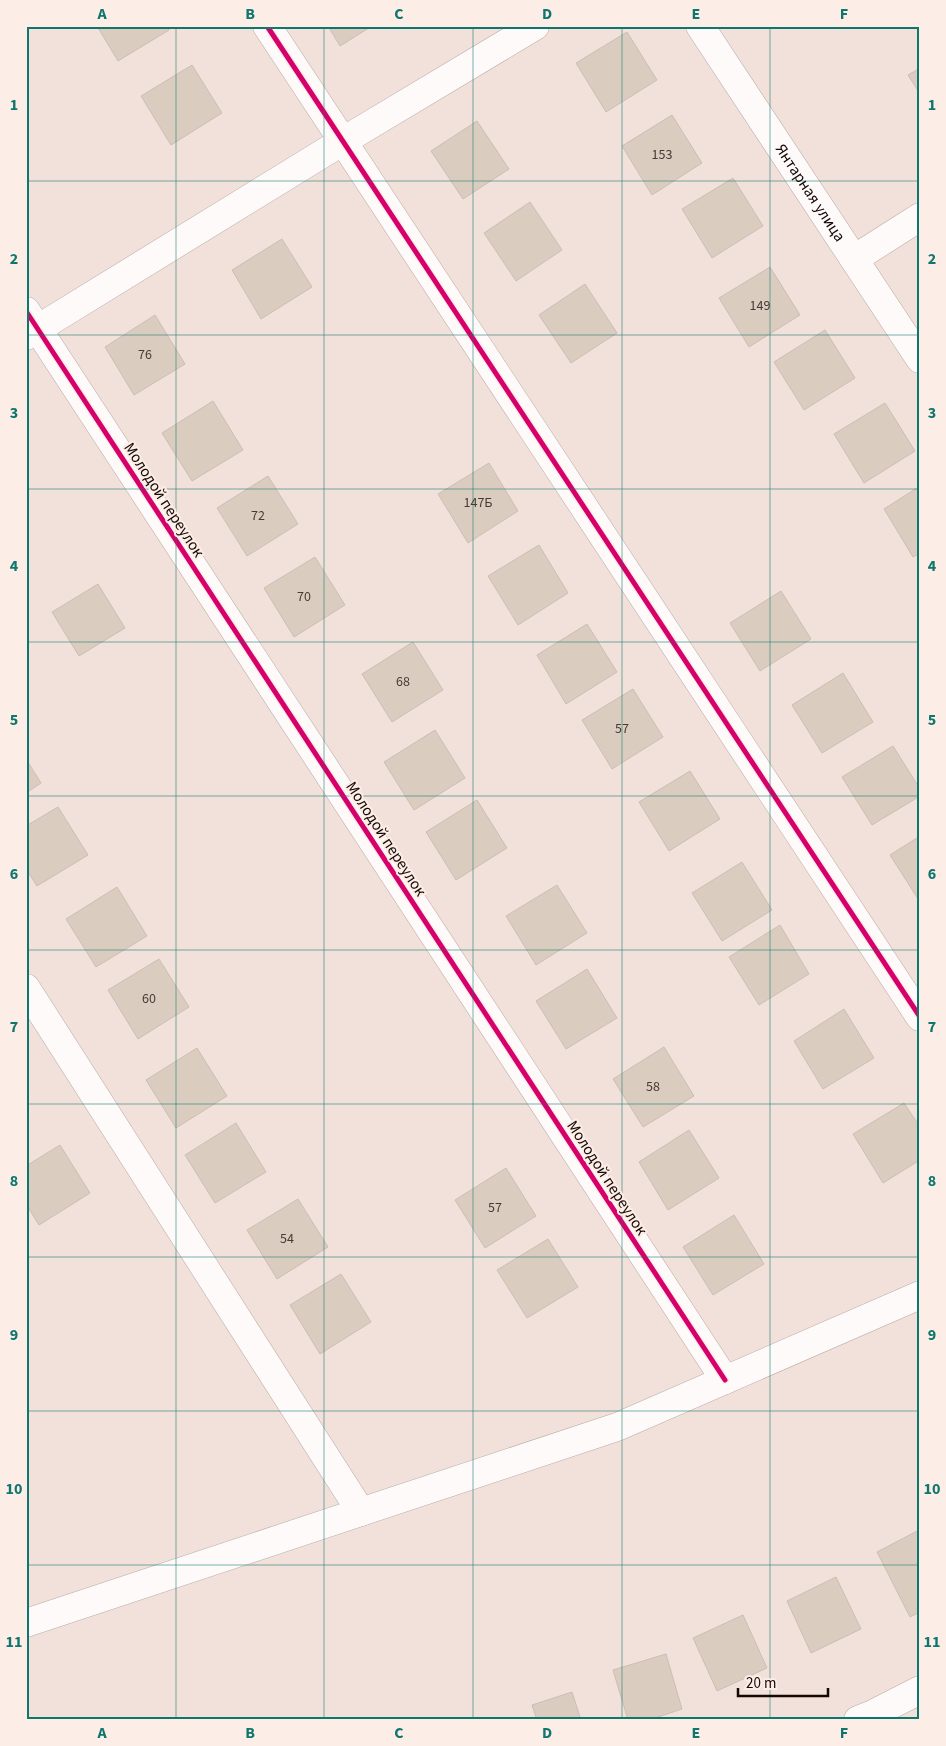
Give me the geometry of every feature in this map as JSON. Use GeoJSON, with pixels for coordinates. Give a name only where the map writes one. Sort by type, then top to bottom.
{"type":"FeatureCollection","features":[{"type":"Feature","properties":{"kind":"street"},"geometry":{"type":"LineString","coordinates":[[268,26],[920,1017]]}},
{"type":"Feature","properties":{"kind":"street"},"geometry":{"type":"LineString","coordinates":[[30,325],[535,26]]}},
{"type":"Feature","properties":{"kind":"street","name":"Янтарная улица"},"geometry":{"type":"LineString","coordinates":[[700,26],[920,359]]}},
{"type":"Feature","properties":{"kind":"street"},"geometry":{"type":"LineString","coordinates":[[854,259],[920,217]]}},
{"type":"Feature","properties":{"kind":"street","name":"Молодой переулок"},"geometry":{"type":"LineString","coordinates":[[30,325],[724,1380]]}},
{"type":"Feature","properties":{"kind":"street"},"geometry":{"type":"LineString","coordinates":[[26,988],[361,1512]]}},
{"type":"Feature","properties":{"kind":"street"},"geometry":{"type":"LineString","coordinates":[[26,1623],[617,1427],[920,1296]]}},
{"type":"Feature","properties":{"kind":"street"},"geometry":{"type":"LineString","coordinates":[[858,1720],[920,1690]]}},
{"type":"Feature","properties":{"kind":"building"},"geometry":{"type":"Polygon","coordinates":[[[97,26],[167,26],[169,30],[118,61],[97,26]]]}},
{"type":"Feature","properties":{"kind":"building"},"geometry":{"type":"Polygon","coordinates":[[[328,26],[372,26],[340,46],[328,26]]]}},
{"type":"Feature","properties":{"kind":"building"},"geometry":{"type":"Polygon","coordinates":[[[627,32],[657,80],[606,112],[576,63],[627,32]]]}},
{"type":"Feature","properties":{"kind":"building"},"geometry":{"type":"Polygon","coordinates":[[[192,65],[222,113],[171,145],[141,96],[192,65]]]}},
{"type":"Feature","properties":{"kind":"building"},"geometry":{"type":"Polygon","coordinates":[[[920,68],[920,94],[908,75],[920,68]]]}},
{"type":"Feature","properties":{"kind":"building"},"geometry":{"type":"Polygon","coordinates":[[[672,115],[702,163],[652,195],[622,146],[672,115]]]}},
{"type":"Feature","properties":{"kind":"building"},"geometry":{"type":"Polygon","coordinates":[[[477,121],[509,169],[463,199],[431,151],[477,121]]]}},
{"type":"Feature","properties":{"kind":"building"},"geometry":{"type":"Polygon","coordinates":[[[733,178],[763,226],[712,258],[682,209],[733,178]]]}},
{"type":"Feature","properties":{"kind":"building"},"geometry":{"type":"Polygon","coordinates":[[[530,202],[562,250],[516,281],[484,233],[530,202]]]}},
{"type":"Feature","properties":{"kind":"building"},"geometry":{"type":"Polygon","coordinates":[[[282,239],[312,287],[261,319],[232,270],[282,239]]]}},
{"type":"Feature","properties":{"kind":"building"},"geometry":{"type":"Polygon","coordinates":[[[770,267],[800,315],[749,347],[719,298],[770,267]]]}},
{"type":"Feature","properties":{"kind":"building"},"geometry":{"type":"Polygon","coordinates":[[[585,284],[617,333],[571,363],[539,315],[585,284]]]}},
{"type":"Feature","properties":{"kind":"building"},"geometry":{"type":"Polygon","coordinates":[[[155,315],[185,364],[134,395],[105,347],[155,315]]]}},
{"type":"Feature","properties":{"kind":"building"},"geometry":{"type":"Polygon","coordinates":[[[825,330],[855,378],[804,410],[774,362],[825,330]]]}},
{"type":"Feature","properties":{"kind":"building"},"geometry":{"type":"Polygon","coordinates":[[[213,401],[243,450],[192,481],[162,433],[213,401]]]}},
{"type":"Feature","properties":{"kind":"building"},"geometry":{"type":"Polygon","coordinates":[[[885,403],[915,451],[864,483],[834,434],[885,403]]]}},
{"type":"Feature","properties":{"kind":"building"},"geometry":{"type":"Polygon","coordinates":[[[489,463],[518,511],[468,543],[438,494],[489,463]]]}},
{"type":"Feature","properties":{"kind":"building"},"geometry":{"type":"Polygon","coordinates":[[[268,476],[298,524],[247,556],[217,508],[268,476]]]}},
{"type":"Feature","properties":{"kind":"building"},"geometry":{"type":"Polygon","coordinates":[[[920,486],[920,553],[913,557],[884,509],[920,486]]]}},
{"type":"Feature","properties":{"kind":"building"},"geometry":{"type":"Polygon","coordinates":[[[539,545],[568,593],[518,625],[488,576],[539,545]]]}},
{"type":"Feature","properties":{"kind":"building"},"geometry":{"type":"Polygon","coordinates":[[[315,557],[345,605],[294,637],[264,588],[315,557]]]}},
{"type":"Feature","properties":{"kind":"building"},"geometry":{"type":"Polygon","coordinates":[[[98,584],[125,628],[79,656],[52,612],[98,584]]]}},
{"type":"Feature","properties":{"kind":"building"},"geometry":{"type":"Polygon","coordinates":[[[781,591],[811,639],[760,671],[730,623],[781,591]]]}},
{"type":"Feature","properties":{"kind":"building"},"geometry":{"type":"Polygon","coordinates":[[[587,624],[617,672],[566,704],[537,655],[587,624]]]}},
{"type":"Feature","properties":{"kind":"building"},"geometry":{"type":"Polygon","coordinates":[[[413,642],[443,690],[392,722],[362,674],[413,642]]]}},
{"type":"Feature","properties":{"kind":"building"},"geometry":{"type":"Polygon","coordinates":[[[843,673],[873,722],[822,753],[792,705],[843,673]]]}},
{"type":"Feature","properties":{"kind":"building"},"geometry":{"type":"Polygon","coordinates":[[[633,689],[663,737],[612,769],[582,720],[633,689]]]}},
{"type":"Feature","properties":{"kind":"building"},"geometry":{"type":"Polygon","coordinates":[[[435,730],[465,778],[414,810],[384,762],[435,730]]]}},
{"type":"Feature","properties":{"kind":"building"},"geometry":{"type":"Polygon","coordinates":[[[893,746],[920,789],[920,796],[872,825],[842,777],[893,746]]]}},
{"type":"Feature","properties":{"kind":"building"},"geometry":{"type":"Polygon","coordinates":[[[26,759],[41,783],[26,793],[26,759]]]}},
{"type":"Feature","properties":{"kind":"building"},"geometry":{"type":"Polygon","coordinates":[[[690,771],[720,819],[669,851],[639,802],[690,771]]]}},
{"type":"Feature","properties":{"kind":"building"},"geometry":{"type":"Polygon","coordinates":[[[477,800],[507,848],[456,880],[426,832],[477,800]]]}},
{"type":"Feature","properties":{"kind":"building"},"geometry":{"type":"Polygon","coordinates":[[[58,807],[88,855],[37,886],[26,869],[26,826],[58,807]]]}},
{"type":"Feature","properties":{"kind":"building"},"geometry":{"type":"Polygon","coordinates":[[[920,836],[920,902],[890,855],[920,836]]]}},
{"type":"Feature","properties":{"kind":"building"},"geometry":{"type":"Polygon","coordinates":[[[742,862],[772,910],[722,941],[692,893],[742,862]]]}},
{"type":"Feature","properties":{"kind":"building"},"geometry":{"type":"Polygon","coordinates":[[[557,885],[587,933],[536,965],[506,916],[557,885]]]}},
{"type":"Feature","properties":{"kind":"building"},"geometry":{"type":"Polygon","coordinates":[[[117,887],[147,936],[96,967],[66,919],[117,887]]]}},
{"type":"Feature","properties":{"kind":"building"},"geometry":{"type":"Polygon","coordinates":[[[780,925],[809,974],[759,1005],[729,957],[780,925]]]}},
{"type":"Feature","properties":{"kind":"building"},"geometry":{"type":"Polygon","coordinates":[[[159,959],[189,1007],[138,1039],[108,990],[159,959]]]}},
{"type":"Feature","properties":{"kind":"building"},"geometry":{"type":"Polygon","coordinates":[[[587,969],[617,1018],[566,1049],[536,1001],[587,969]]]}},
{"type":"Feature","properties":{"kind":"building"},"geometry":{"type":"Polygon","coordinates":[[[844,1009],[874,1058],[823,1089],[794,1041],[844,1009]]]}},
{"type":"Feature","properties":{"kind":"building"},"geometry":{"type":"Polygon","coordinates":[[[664,1047],[694,1096],[643,1127],[613,1079],[664,1047]]]}},
{"type":"Feature","properties":{"kind":"building"},"geometry":{"type":"Polygon","coordinates":[[[197,1048],[227,1096],[176,1128],[146,1080],[197,1048]]]}},
{"type":"Feature","properties":{"kind":"building"},"geometry":{"type":"Polygon","coordinates":[[[904,1103],[920,1127],[920,1160],[883,1183],[853,1134],[904,1103]]]}},
{"type":"Feature","properties":{"kind":"building"},"geometry":{"type":"Polygon","coordinates":[[[236,1123],[266,1172],[215,1203],[185,1155],[236,1123]]]}},
{"type":"Feature","properties":{"kind":"building"},"geometry":{"type":"Polygon","coordinates":[[[689,1130],[719,1178],[668,1210],[639,1162],[689,1130]]]}},
{"type":"Feature","properties":{"kind":"building"},"geometry":{"type":"Polygon","coordinates":[[[60,1145],[90,1193],[39,1225],[26,1204],[26,1166],[60,1145]]]}},
{"type":"Feature","properties":{"kind":"building"},"geometry":{"type":"Polygon","coordinates":[[[506,1168],[536,1216],[485,1248],[455,1200],[506,1168]]]}},
{"type":"Feature","properties":{"kind":"building"},"geometry":{"type":"Polygon","coordinates":[[[298,1199],[328,1247],[277,1279],[247,1230],[298,1199]]]}},
{"type":"Feature","properties":{"kind":"building"},"geometry":{"type":"Polygon","coordinates":[[[734,1215],[764,1264],[713,1295],[683,1247],[734,1215]]]}},
{"type":"Feature","properties":{"kind":"building"},"geometry":{"type":"Polygon","coordinates":[[[548,1239],[578,1287],[527,1318],[497,1270],[548,1239]]]}},
{"type":"Feature","properties":{"kind":"building"},"geometry":{"type":"Polygon","coordinates":[[[341,1274],[371,1322],[320,1354],[290,1305],[341,1274]]]}},
{"type":"Feature","properties":{"kind":"building"},"geometry":{"type":"Polygon","coordinates":[[[919,1530],[920,1612],[910,1617],[877,1552],[919,1530]]]}},
{"type":"Feature","properties":{"kind":"building"},"geometry":{"type":"Polygon","coordinates":[[[836,1577],[861,1629],[811,1653],[787,1601],[836,1577]]]}},
{"type":"Feature","properties":{"kind":"building"},"geometry":{"type":"Polygon","coordinates":[[[743,1615],[767,1668],[717,1691],[693,1638],[743,1615]]]}},
{"type":"Feature","properties":{"kind":"building"},"geometry":{"type":"Polygon","coordinates":[[[666,1654],[682,1709],[649,1720],[628,1720],[613,1670],[666,1654]]]}},
{"type":"Feature","properties":{"kind":"building"},"geometry":{"type":"Polygon","coordinates":[[[572,1692],[581,1720],[537,1720],[532,1705],[572,1692]]]}},
{"type":"Feature","properties":{"kind":"cycle path"},"geometry":{"type":"LineString","coordinates":[[267,26],[920,1017]]}},
{"type":"Feature","properties":{"kind":"cycle path"},"geometry":{"type":"LineString","coordinates":[[26,311],[725,1380]]}}]}
